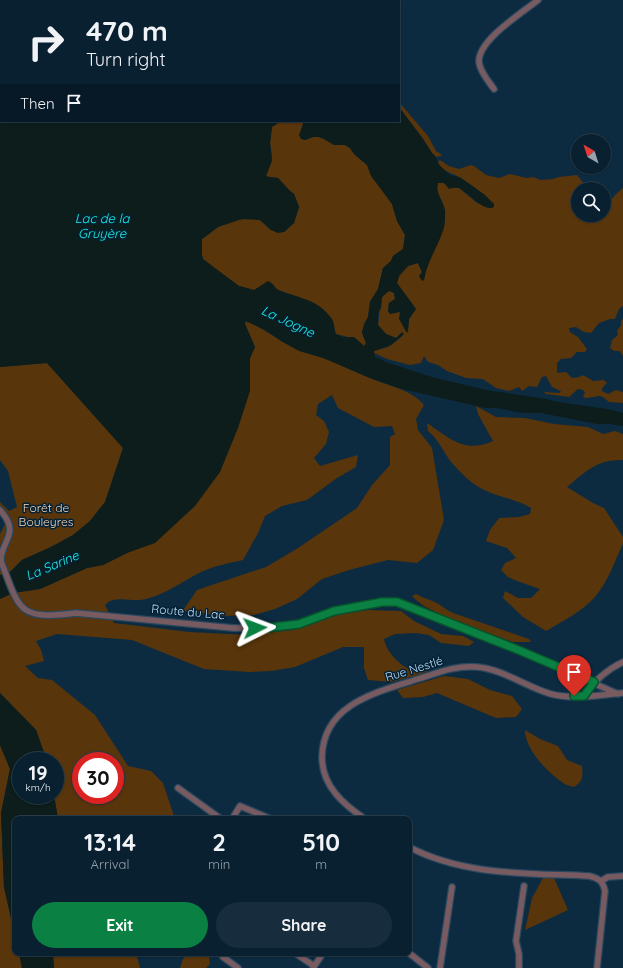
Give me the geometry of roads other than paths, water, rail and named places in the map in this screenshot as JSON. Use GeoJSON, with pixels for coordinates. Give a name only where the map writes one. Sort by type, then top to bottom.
{"type":"FeatureCollection","features":[{"type":"Feature","properties":{"kind":"street"},"geometry":{"type":"LineString","coordinates":[[494,90],[480,68],[479,62],[482,51],[492,36],[538,0]]}},
{"type":"Feature","properties":{"kind":"street","name":"Route du Lac"},"geometry":{"type":"LineString","coordinates":[[0,510],[6,518],[9,529],[8,538],[1,555],[2,563],[18,602],[27,612],[52,616],[76,613],[233,628],[266,628],[299,624],[334,611],[382,602],[397,602],[516,649],[621,694]]}},
{"type":"Feature","properties":{"kind":"street"},"geometry":{"type":"LineString","coordinates":[[584,696],[594,682],[603,674],[623,662]]}},
{"type":"Feature","properties":{"kind":"street","name":"Rue Nestlé"},"geometry":{"type":"LineString","coordinates":[[361,816],[338,797],[329,784],[322,762],[323,744],[331,726],[342,712],[370,695],[448,670],[467,667],[493,670],[551,694],[564,696],[584,696],[621,694]]}},
{"type":"Feature","properties":{"kind":"street"},"geometry":{"type":"LineString","coordinates":[[178,788],[217,816]]}},
{"type":"Feature","properties":{"kind":"street"},"geometry":{"type":"LineString","coordinates":[[234,816],[240,806],[264,816]]}},
{"type":"Feature","properties":{"kind":"street"},"geometry":{"type":"LineString","coordinates":[[412,848],[435,858],[461,866],[506,872],[589,876],[601,881],[605,891],[597,968]]}},
{"type":"Feature","properties":{"kind":"street"},"geometry":{"type":"LineString","coordinates":[[601,881],[608,877],[623,876]]}},
{"type":"Feature","properties":{"kind":"street"},"geometry":{"type":"LineString","coordinates":[[519,968],[519,954],[516,941],[524,886]]}},
{"type":"Feature","properties":{"kind":"street"},"geometry":{"type":"LineString","coordinates":[[440,968],[452,887]]}},
{"type":"Feature","properties":{"kind":"street"},"geometry":{"type":"LineString","coordinates":[[412,955],[428,968]]}},
{"type":"Feature","properties":{"kind":"street"},"geometry":{"type":"LineString","coordinates":[[299,956],[313,967],[321,956]]}},
{"type":"Feature","properties":{"kind":"street"},"geometry":{"type":"LineString","coordinates":[[224,958],[238,968]]}},
{"type":"Feature","properties":{"kind":"water","name":"Lac de la Gruyère"},"geometry":{"type":"Polygon","coordinates":[[[400,108],[436,157],[439,165],[450,175],[461,178],[485,195],[494,204],[494,207],[490,208],[481,205],[459,188],[449,189],[444,183],[438,183],[437,187],[439,195],[445,211],[445,225],[427,267],[424,280],[422,281],[419,276],[422,272],[418,263],[408,266],[399,276],[397,283],[416,309],[409,319],[407,333],[399,319],[400,312],[390,314],[388,311],[389,303],[395,299],[394,293],[389,291],[382,297],[381,308],[378,314],[378,325],[386,334],[396,338],[402,332],[404,334],[391,345],[374,351],[375,357],[432,377],[486,390],[607,409],[623,413],[623,426],[597,424],[541,413],[523,413],[496,408],[485,408],[398,388],[323,358],[299,351],[265,330],[246,321],[245,324],[255,347],[250,358],[250,391],[238,428],[220,472],[195,506],[155,543],[127,553],[103,565],[87,568],[40,589],[13,593],[0,599],[0,575],[10,572],[22,560],[73,535],[90,521],[105,502],[123,448],[47,363],[0,367],[0,122],[280,122],[272,127],[270,143],[272,161],[266,176],[278,178],[294,194],[299,207],[294,223],[284,232],[278,233],[271,230],[260,220],[242,219],[218,227],[202,239],[203,259],[239,286],[254,290],[268,281],[280,291],[309,300],[321,308],[332,319],[336,334],[343,337],[354,337],[364,346],[366,343],[362,333],[364,324],[368,317],[370,302],[378,289],[383,268],[391,261],[393,256],[403,249],[405,235],[397,221],[392,204],[371,176],[367,165],[354,154],[350,148],[345,145],[334,145],[319,137],[313,137],[305,140],[301,139],[299,135],[304,122],[400,122],[400,108]]]}},
{"type":"Feature","properties":{"kind":"water"},"geometry":{"type":"Polygon","coordinates":[[[0,693],[36,730],[44,752],[12,752],[12,804],[56,804],[58,816],[12,816],[12,923],[4,887],[1,813],[10,769],[0,745],[0,693]]]}},
{"type":"Feature","properties":{"kind":"water"},"geometry":{"type":"Polygon","coordinates":[[[20,956],[53,956],[54,968],[22,968],[20,956]]]}},
{"type":"Feature","properties":{"kind":"water label","name":"La Jogne"},"geometry":{"type":"Point","coordinates":[288,321]}},
{"type":"Feature","properties":{"kind":"water label","name":"La Sarine"},"geometry":{"type":"Point","coordinates":[52,565]}},
{"type":"Feature","properties":{"kind":"park label","name":"Forêt de Bouleyres"},"geometry":{"type":"Point","coordinates":[46,515]}}]}
